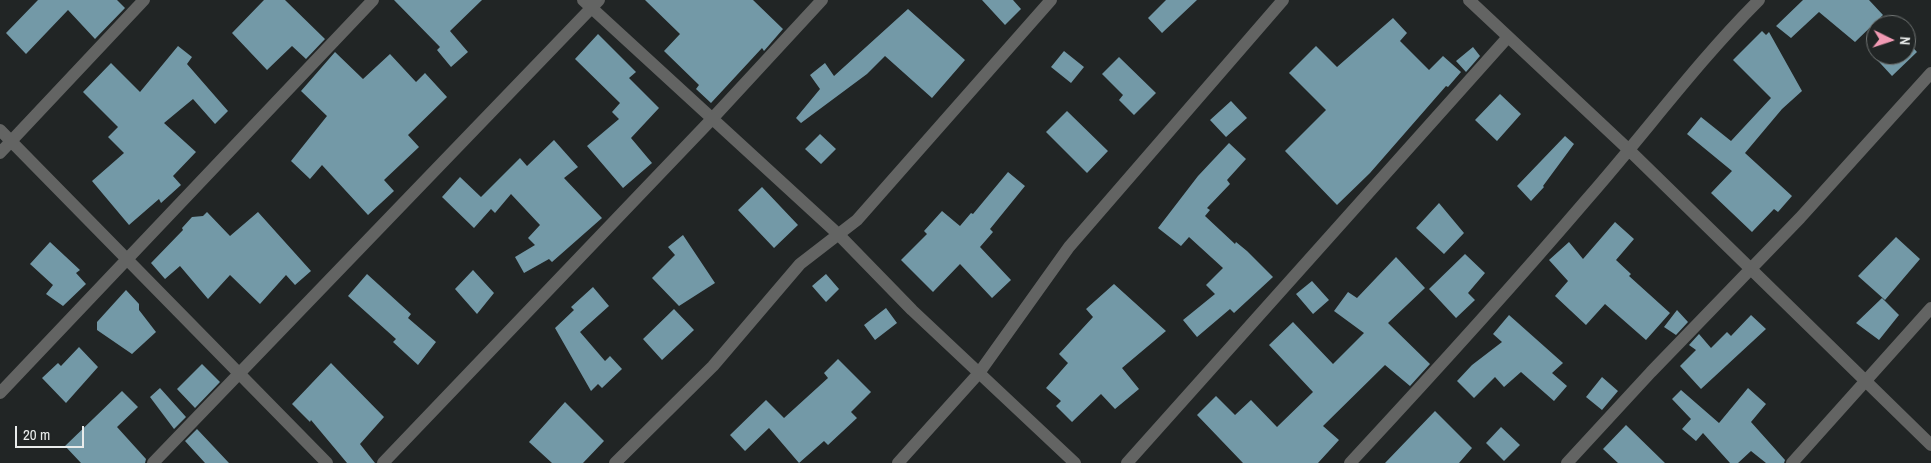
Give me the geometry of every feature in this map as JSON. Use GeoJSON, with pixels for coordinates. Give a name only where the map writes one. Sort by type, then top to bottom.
{"type":"FeatureCollection","features":[{"type":"Feature","properties":{"kind":"street"},"geometry":{"type":"LineString","coordinates":[[0,153],[144,0]]}},
{"type":"Feature","properties":{"kind":"street"},"geometry":{"type":"LineString","coordinates":[[0,393],[373,0]]}},
{"type":"Feature","properties":{"kind":"street"},"geometry":{"type":"LineString","coordinates":[[382,463],[711,120],[822,0]]}},
{"type":"Feature","properties":{"kind":"street"},"geometry":{"type":"LineString","coordinates":[[615,463],[713,366],[800,264],[857,220],[1051,0]]}},
{"type":"Feature","properties":{"kind":"street"},"geometry":{"type":"LineString","coordinates":[[898,463],[979,373],[1070,247],[1283,0]]}},
{"type":"Feature","properties":{"kind":"street"},"geometry":{"type":"LineString","coordinates":[[1469,0],[1628,150],[1931,445]]}},
{"type":"Feature","properties":{"kind":"street"},"geometry":{"type":"LineString","coordinates":[[1350,463],[1426,382],[1628,150],[1720,39],[1759,0]]}},
{"type":"Feature","properties":{"kind":"street"},"geometry":{"type":"LineString","coordinates":[[153,463],[591,3],[711,120],[838,234],[912,310],[1075,463]]}},
{"type":"Feature","properties":{"kind":"street"},"geometry":{"type":"LineString","coordinates":[[1127,463],[1508,37]]}},
{"type":"Feature","properties":{"kind":"street"},"geometry":{"type":"LineString","coordinates":[[1567,463],[1651,372],[1800,218],[1931,73]]}},
{"type":"Feature","properties":{"kind":"street"},"geometry":{"type":"LineString","coordinates":[[0,130],[238,374],[328,463]]}},
{"type":"Feature","properties":{"kind":"street"},"geometry":{"type":"LineString","coordinates":[[1792,463],[1931,308]]}},
{"type":"Feature","properties":{"kind":"building"},"geometry":{"type":"Polygon","coordinates":[[[38,0],[117,0],[125,8],[95,39],[68,10],[26,54],[6,33],[38,0]]]}},
{"type":"Feature","properties":{"kind":"building"},"geometry":{"type":"Polygon","coordinates":[[[264,0],[285,0],[325,39],[306,59],[292,46],[267,70],[232,33],[264,0]]]}},
{"type":"Feature","properties":{"kind":"building"},"geometry":{"type":"Polygon","coordinates":[[[394,0],[482,0],[450,31],[468,52],[451,67],[437,50],[440,47],[394,0]]]}},
{"type":"Feature","properties":{"kind":"building"},"geometry":{"type":"Polygon","coordinates":[[[645,0],[753,0],[783,29],[764,51],[762,48],[711,103],[696,89],[699,85],[664,51],[680,34],[645,0]]]}},
{"type":"Feature","properties":{"kind":"building"},"geometry":{"type":"Polygon","coordinates":[[[982,0],[1013,0],[1021,9],[1005,25],[982,0]]]}},
{"type":"Feature","properties":{"kind":"building"},"geometry":{"type":"Polygon","coordinates":[[[1166,0],[1197,0],[1162,33],[1148,18],[1166,0]]]}},
{"type":"Feature","properties":{"kind":"building"},"geometry":{"type":"Polygon","coordinates":[[[1803,0],[1869,0],[1883,15],[1866,15],[1866,31],[1855,42],[1819,12],[1791,38],[1776,26],[1803,0]]]}},
{"type":"Feature","properties":{"kind":"building"},"geometry":{"type":"Polygon","coordinates":[[[908,9],[965,60],[932,98],[885,56],[867,74],[801,123],[796,118],[820,89],[810,75],[825,63],[834,76],[908,9]]]}},
{"type":"Feature","properties":{"kind":"building"},"geometry":{"type":"Polygon","coordinates":[[[1393,18],[1407,33],[1400,41],[1429,70],[1443,56],[1461,72],[1448,87],[1446,86],[1370,173],[1337,205],[1285,151],[1326,110],[1289,73],[1316,46],[1337,67],[1393,18]]]}},
{"type":"Feature","properties":{"kind":"building"},"geometry":{"type":"Polygon","coordinates":[[[1762,31],[1766,35],[1769,32],[1802,91],[1782,109],[1745,153],[1792,196],[1778,212],[1774,209],[1752,232],[1711,193],[1732,171],[1687,134],[1701,117],[1731,141],[1771,98],[1733,60],[1762,31]]]}},
{"type":"Feature","properties":{"kind":"building"},"geometry":{"type":"Polygon","coordinates":[[[598,34],[636,72],[629,78],[659,108],[631,138],[652,163],[623,188],[587,146],[619,119],[612,112],[620,103],[575,59],[598,34]]]}},
{"type":"Feature","properties":{"kind":"building"},"geometry":{"type":"Polygon","coordinates":[[[178,46],[192,57],[187,64],[228,111],[215,124],[193,99],[164,123],[196,152],[173,176],[181,185],[161,203],[159,199],[129,225],[92,181],[124,153],[108,137],[118,127],[83,92],[111,63],[140,92],[178,46]]]}},
{"type":"Feature","properties":{"kind":"building"},"geometry":{"type":"Polygon","coordinates":[[[1473,47],[1480,56],[1466,72],[1456,61],[1473,47]]]}},
{"type":"Feature","properties":{"kind":"building"},"geometry":{"type":"Polygon","coordinates":[[[1064,51],[1084,67],[1071,83],[1051,67],[1064,51]]]}},
{"type":"Feature","properties":{"kind":"building"},"geometry":{"type":"Polygon","coordinates":[[[335,52],[363,79],[390,54],[416,82],[425,73],[447,97],[408,135],[419,147],[384,180],[394,191],[368,215],[322,165],[310,179],[291,161],[327,116],[301,91],[335,52]]]}},
{"type":"Feature","properties":{"kind":"building"},"geometry":{"type":"Polygon","coordinates":[[[1119,57],[1156,93],[1134,115],[1119,100],[1123,95],[1102,74],[1119,57]]]}},
{"type":"Feature","properties":{"kind":"building"},"geometry":{"type":"Polygon","coordinates":[[[1882,65],[1903,65],[1892,76],[1882,65]]]}},
{"type":"Feature","properties":{"kind":"building"},"geometry":{"type":"Polygon","coordinates":[[[1500,94],[1521,114],[1497,141],[1475,120],[1500,94]]]}},
{"type":"Feature","properties":{"kind":"building"},"geometry":{"type":"Polygon","coordinates":[[[1231,101],[1247,118],[1226,137],[1210,120],[1231,101]]]}},
{"type":"Feature","properties":{"kind":"building"},"geometry":{"type":"Polygon","coordinates":[[[1067,111],[1108,151],[1087,173],[1046,132],[1067,111]]]}},
{"type":"Feature","properties":{"kind":"building"},"geometry":{"type":"Polygon","coordinates":[[[820,134],[836,149],[821,164],[805,149],[820,134]]]}},
{"type":"Feature","properties":{"kind":"building"},"geometry":{"type":"Polygon","coordinates":[[[1565,136],[1574,144],[1544,187],[1531,201],[1517,186],[1565,136]]]}},
{"type":"Feature","properties":{"kind":"building"},"geometry":{"type":"Polygon","coordinates":[[[554,140],[578,167],[564,178],[602,218],[552,262],[549,259],[524,273],[515,257],[535,245],[528,238],[540,225],[511,194],[495,213],[491,209],[474,228],[442,197],[460,177],[481,197],[520,158],[527,166],[554,140]]]}},
{"type":"Feature","properties":{"kind":"building"},"geometry":{"type":"Polygon","coordinates":[[[1229,143],[1246,159],[1227,180],[1230,184],[1207,208],[1210,210],[1205,216],[1235,244],[1236,242],[1247,251],[1273,277],[1234,313],[1230,309],[1197,337],[1183,320],[1215,294],[1206,285],[1223,268],[1189,237],[1181,246],[1158,228],[1198,176],[1229,143]]]}},
{"type":"Feature","properties":{"kind":"building"},"geometry":{"type":"Polygon","coordinates":[[[1008,172],[1025,186],[990,229],[993,232],[980,247],[1011,280],[992,298],[960,264],[933,292],[901,260],[927,234],[924,231],[942,211],[960,226],[971,213],[973,214],[1008,172]]]}},
{"type":"Feature","properties":{"kind":"building"},"geometry":{"type":"Polygon","coordinates":[[[762,187],[798,225],[774,248],[738,210],[762,187]]]}},
{"type":"Feature","properties":{"kind":"building"},"geometry":{"type":"Polygon","coordinates":[[[1439,203],[1464,233],[1444,254],[1416,228],[1439,203]]]}},
{"type":"Feature","properties":{"kind":"building"},"geometry":{"type":"Polygon","coordinates":[[[207,212],[230,236],[258,212],[311,271],[295,285],[286,275],[260,304],[230,275],[208,299],[180,266],[165,279],[151,263],[183,230],[182,228],[192,217],[203,216],[207,212]]]}},
{"type":"Feature","properties":{"kind":"building"},"geometry":{"type":"Polygon","coordinates":[[[1615,222],[1634,239],[1616,260],[1631,274],[1629,276],[1670,313],[1646,340],[1605,304],[1586,325],[1555,296],[1568,281],[1549,260],[1569,242],[1583,259],[1615,222]]]}},
{"type":"Feature","properties":{"kind":"building"},"geometry":{"type":"Polygon","coordinates":[[[683,235],[715,283],[679,306],[652,278],[675,255],[668,247],[683,235]]]}},
{"type":"Feature","properties":{"kind":"building"},"geometry":{"type":"Polygon","coordinates":[[[1896,237],[1920,259],[1885,300],[1858,276],[1896,237]]]}},
{"type":"Feature","properties":{"kind":"building"},"geometry":{"type":"Polygon","coordinates":[[[50,242],[80,270],[76,273],[86,284],[63,306],[46,294],[53,285],[30,264],[50,242]]]}},
{"type":"Feature","properties":{"kind":"building"},"geometry":{"type":"Polygon","coordinates":[[[1465,254],[1485,273],[1468,293],[1475,300],[1456,318],[1429,289],[1465,254]]]}},
{"type":"Feature","properties":{"kind":"building"},"geometry":{"type":"Polygon","coordinates":[[[1396,257],[1425,288],[1388,323],[1430,364],[1410,386],[1385,365],[1323,426],[1339,440],[1318,463],[1243,463],[1197,415],[1216,396],[1235,415],[1251,400],[1277,427],[1313,392],[1269,345],[1293,322],[1333,364],[1364,333],[1334,311],[1348,292],[1357,298],[1396,257]]]}},
{"type":"Feature","properties":{"kind":"building"},"geometry":{"type":"Polygon","coordinates":[[[473,270],[494,293],[477,314],[455,289],[473,270]]]}},
{"type":"Feature","properties":{"kind":"building"},"geometry":{"type":"Polygon","coordinates":[[[367,274],[411,314],[408,318],[436,342],[418,365],[393,342],[396,339],[348,296],[367,274]]]}},
{"type":"Feature","properties":{"kind":"building"},"geometry":{"type":"Polygon","coordinates":[[[826,274],[839,289],[826,302],[812,286],[826,274]]]}},
{"type":"Feature","properties":{"kind":"building"},"geometry":{"type":"Polygon","coordinates":[[[1312,281],[1329,300],[1313,314],[1296,294],[1312,281]]]}},
{"type":"Feature","properties":{"kind":"building"},"geometry":{"type":"Polygon","coordinates":[[[1114,284],[1166,331],[1122,368],[1139,389],[1115,409],[1101,394],[1072,422],[1056,406],[1061,401],[1046,388],[1068,363],[1059,354],[1093,317],[1086,309],[1114,284]]]}},
{"type":"Feature","properties":{"kind":"building"},"geometry":{"type":"Polygon","coordinates":[[[593,287],[609,306],[580,332],[605,361],[610,356],[622,369],[602,388],[598,384],[591,391],[555,328],[574,310],[571,307],[593,287]]]}},
{"type":"Feature","properties":{"kind":"building"},"geometry":{"type":"Polygon","coordinates":[[[126,290],[139,304],[139,310],[156,332],[132,354],[97,330],[97,322],[126,290]]]}},
{"type":"Feature","properties":{"kind":"building"},"geometry":{"type":"Polygon","coordinates":[[[1882,298],[1899,315],[1879,340],[1856,323],[1882,298]]]}},
{"type":"Feature","properties":{"kind":"building"},"geometry":{"type":"Polygon","coordinates":[[[886,308],[897,323],[875,340],[864,325],[886,308]]]}},
{"type":"Feature","properties":{"kind":"building"},"geometry":{"type":"Polygon","coordinates":[[[674,309],[694,330],[662,360],[643,339],[674,309]]]}},
{"type":"Feature","properties":{"kind":"building"},"geometry":{"type":"Polygon","coordinates":[[[1677,310],[1688,322],[1676,335],[1664,327],[1677,310]]]}},
{"type":"Feature","properties":{"kind":"building"},"geometry":{"type":"Polygon","coordinates":[[[1509,315],[1563,363],[1552,373],[1567,386],[1554,401],[1521,372],[1504,387],[1495,377],[1474,398],[1457,381],[1472,365],[1502,342],[1493,334],[1509,315]]]}},
{"type":"Feature","properties":{"kind":"building"},"geometry":{"type":"Polygon","coordinates":[[[1751,315],[1766,329],[1701,389],[1680,366],[1696,350],[1689,345],[1699,334],[1711,348],[1727,332],[1731,336],[1751,315]]]}},
{"type":"Feature","properties":{"kind":"building"},"geometry":{"type":"Polygon","coordinates":[[[79,347],[98,367],[66,403],[42,378],[58,363],[61,366],[79,347]]]}},
{"type":"Feature","properties":{"kind":"building"},"geometry":{"type":"Polygon","coordinates":[[[838,359],[871,392],[851,412],[857,418],[828,445],[824,441],[799,463],[769,428],[745,451],[730,435],[766,400],[784,418],[828,378],[824,373],[838,359]]]}},
{"type":"Feature","properties":{"kind":"building"},"geometry":{"type":"Polygon","coordinates":[[[331,363],[384,417],[360,444],[375,463],[347,463],[311,420],[310,422],[292,404],[331,363]]]}},
{"type":"Feature","properties":{"kind":"building"},"geometry":{"type":"Polygon","coordinates":[[[202,364],[220,382],[195,408],[177,389],[202,364]]]}},
{"type":"Feature","properties":{"kind":"building"},"geometry":{"type":"Polygon","coordinates":[[[1602,377],[1618,391],[1602,410],[1586,397],[1602,377]]]}},
{"type":"Feature","properties":{"kind":"building"},"geometry":{"type":"Polygon","coordinates":[[[160,388],[186,417],[174,429],[150,397],[160,388]]]}},
{"type":"Feature","properties":{"kind":"building"},"geometry":{"type":"Polygon","coordinates":[[[1748,388],[1766,404],[1751,422],[1785,460],[1784,463],[1766,463],[1751,451],[1738,463],[1730,463],[1703,433],[1696,441],[1682,429],[1691,419],[1672,399],[1681,390],[1719,423],[1748,388]]]}},
{"type":"Feature","properties":{"kind":"building"},"geometry":{"type":"Polygon","coordinates":[[[122,391],[138,407],[117,427],[146,459],[145,463],[81,463],[65,446],[122,391]]]}},
{"type":"Feature","properties":{"kind":"building"},"geometry":{"type":"Polygon","coordinates":[[[565,402],[604,441],[583,463],[552,463],[529,442],[565,402]]]}},
{"type":"Feature","properties":{"kind":"building"},"geometry":{"type":"Polygon","coordinates":[[[1435,411],[1472,448],[1459,463],[1385,463],[1435,411]]]}},
{"type":"Feature","properties":{"kind":"building"},"geometry":{"type":"Polygon","coordinates":[[[1626,425],[1665,463],[1618,463],[1603,449],[1626,425]]]}},
{"type":"Feature","properties":{"kind":"building"},"geometry":{"type":"Polygon","coordinates":[[[1501,427],[1520,445],[1504,461],[1486,443],[1501,427]]]}},
{"type":"Feature","properties":{"kind":"building"},"geometry":{"type":"Polygon","coordinates":[[[197,429],[229,463],[205,463],[185,441],[197,429]]]}}]}
